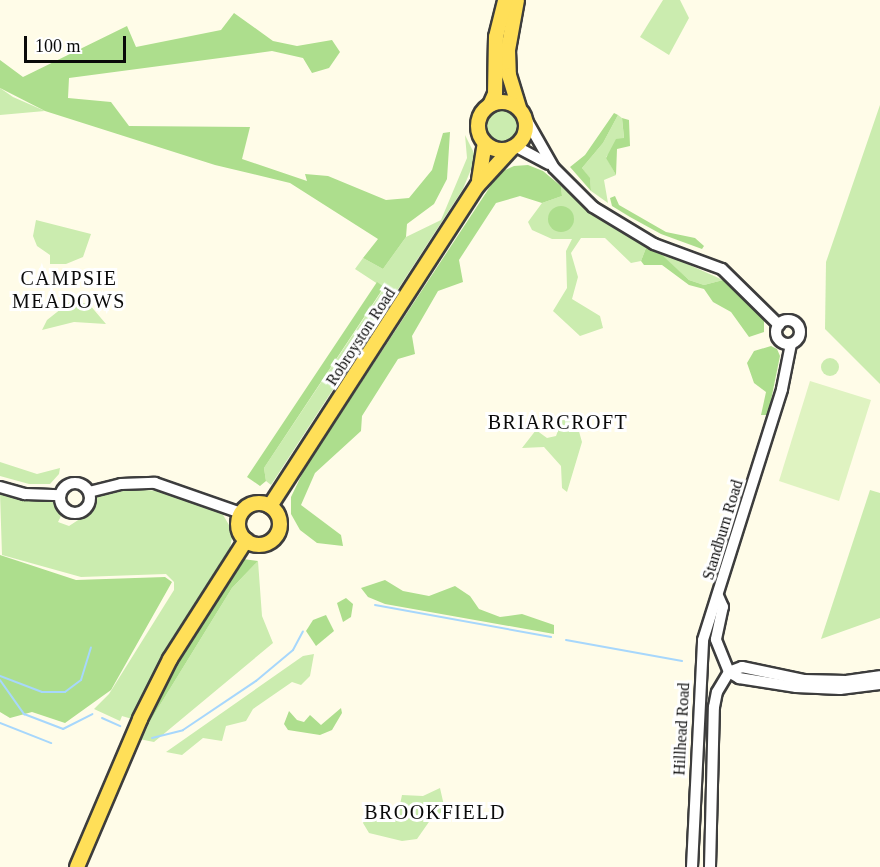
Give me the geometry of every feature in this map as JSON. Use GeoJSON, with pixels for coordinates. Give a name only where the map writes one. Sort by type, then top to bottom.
{"type":"FeatureCollection","features":[{"type":"Feature","properties":{"kind":"main road"},"geometry":{"type":"LineString","coordinates":[[505,0],[496,37],[495,88],[490,105],[478,120],[484,143],[495,149],[513,147],[524,136],[523,113],[509,75],[508,50],[517,0]]}},
{"type":"Feature","properties":{"kind":"main road"},"geometry":{"type":"LineString","coordinates":[[490,105],[505,101],[523,113]]}},
{"type":"Feature","properties":{"kind":"main road","name":"Robroyston Road"},"geometry":{"type":"LineString","coordinates":[[478,185],[484,143]]}},
{"type":"Feature","properties":{"kind":"main road","name":"Robroyston Road"},"geometry":{"type":"LineString","coordinates":[[270,506],[478,185],[513,147]]}},
{"type":"Feature","properties":{"kind":"main road"},"geometry":{"type":"LineString","coordinates":[[248,506],[270,506],[280,525],[277,536],[269,543],[256,545],[246,540],[238,526],[241,513],[248,506]]}},
{"type":"Feature","properties":{"kind":"main road"},"geometry":{"type":"LineString","coordinates":[[77,867],[140,718],[170,659],[246,540]]}},
{"type":"Feature","properties":{"kind":"street"},"geometry":{"type":"LineString","coordinates":[[523,113],[554,168]]}},
{"type":"Feature","properties":{"kind":"street"},"geometry":{"type":"LineString","coordinates":[[513,147],[535,154],[554,168],[593,207],[620,225],[654,244],[722,269],[778,325]]}},
{"type":"Feature","properties":{"kind":"street"},"geometry":{"type":"LineString","coordinates":[[790,321],[800,329],[796,341],[791,344],[777,337],[775,329],[778,325],[790,321]]}},
{"type":"Feature","properties":{"kind":"street","name":"Standburn Road"},"geometry":{"type":"LineString","coordinates":[[729,672],[716,639],[723,607],[718,596],[782,389],[791,344]]}},
{"type":"Feature","properties":{"kind":"street"},"geometry":{"type":"LineString","coordinates":[[0,487],[25,494],[60,495],[73,483],[89,492],[121,484],[155,483],[241,513]]}},
{"type":"Feature","properties":{"kind":"street"},"geometry":{"type":"LineString","coordinates":[[60,495],[62,507],[73,514],[85,509],[89,492]]}},
{"type":"Feature","properties":{"kind":"street","name":"Hillhead Road"},"geometry":{"type":"LineString","coordinates":[[692,867],[700,669],[703,640],[718,596]]}},
{"type":"Feature","properties":{"kind":"street"},"geometry":{"type":"LineString","coordinates":[[710,867],[718,728],[717,692],[729,672],[742,667],[804,680],[846,681],[880,676]]}},
{"type":"Feature","properties":{"kind":"street"},"geometry":{"type":"LineString","coordinates":[[729,672],[739,678],[796,687],[840,689],[880,684]]}},
{"type":"Feature","properties":{"kind":"green space"},"geometry":{"type":"Polygon","coordinates":[[[663,0],[680,0],[689,18],[669,55],[640,37],[663,0]]]}},
{"type":"Feature","properties":{"kind":"green space"},"geometry":{"type":"Polygon","coordinates":[[[234,13],[273,41],[297,46],[332,40],[340,52],[329,68],[312,73],[303,58],[272,51],[69,78],[68,98],[111,102],[129,126],[250,127],[242,159],[307,181],[305,174],[328,176],[386,200],[409,198],[432,170],[443,133],[450,132],[447,179],[434,204],[407,224],[406,237],[383,269],[363,258],[378,239],[290,183],[215,165],[45,111],[0,88],[0,60],[23,77],[127,26],[136,47],[221,30],[234,13]]]}},
{"type":"Feature","properties":{"kind":"green space"},"geometry":{"type":"Polygon","coordinates":[[[0,88],[13,97],[45,111],[0,115],[0,88]]]}},
{"type":"Feature","properties":{"kind":"green space"},"geometry":{"type":"Polygon","coordinates":[[[880,105],[880,384],[825,329],[826,262],[880,105]]]}},
{"type":"Feature","properties":{"kind":"green space"},"geometry":{"type":"Polygon","coordinates":[[[502,107],[515,112],[520,125],[515,138],[502,143],[489,138],[484,125],[489,112],[502,107]]]}},
{"type":"Feature","properties":{"kind":"green space"},"geometry":{"type":"Polygon","coordinates":[[[614,113],[618,115],[603,143],[582,168],[590,178],[591,191],[570,167],[585,155],[614,113]]]}},
{"type":"Feature","properties":{"kind":"green space"},"geometry":{"type":"Polygon","coordinates":[[[618,115],[622,118],[624,139],[606,157],[616,175],[604,180],[608,203],[591,191],[590,179],[582,168],[603,143],[618,115]]]}},
{"type":"Feature","properties":{"kind":"green space"},"geometry":{"type":"Polygon","coordinates":[[[622,118],[629,120],[630,146],[617,149],[616,175],[606,158],[616,139],[624,138],[622,118]]]}},
{"type":"Feature","properties":{"kind":"green space"},"geometry":{"type":"Polygon","coordinates":[[[465,135],[476,157],[463,189],[271,485],[266,481],[264,468],[384,288],[355,269],[363,258],[383,269],[406,237],[441,220],[467,158],[465,135]]]}},
{"type":"Feature","properties":{"kind":"green space"},"geometry":{"type":"Polygon","coordinates":[[[528,165],[543,171],[561,186],[562,196],[542,203],[520,196],[496,203],[459,260],[463,282],[438,291],[412,336],[415,354],[398,359],[362,416],[361,431],[315,473],[301,505],[341,535],[343,546],[317,543],[300,530],[291,514],[291,497],[305,468],[499,173],[514,166],[528,165]]]}},
{"type":"Feature","properties":{"kind":"green space"},"geometry":{"type":"Polygon","coordinates":[[[561,186],[598,218],[636,241],[723,280],[704,285],[689,280],[661,255],[646,248],[641,261],[631,263],[605,238],[581,238],[571,253],[578,277],[572,299],[600,316],[603,328],[580,336],[553,311],[567,288],[566,251],[572,239],[552,239],[532,230],[528,222],[542,203],[562,196],[561,186]]]}},
{"type":"Feature","properties":{"kind":"green space"},"geometry":{"type":"Polygon","coordinates":[[[615,196],[619,205],[666,232],[695,238],[704,246],[702,249],[661,234],[630,217],[612,206],[610,198],[615,196]]]}},
{"type":"Feature","properties":{"kind":"green space"},"geometry":{"type":"Polygon","coordinates":[[[561,206],[570,210],[574,219],[570,228],[561,232],[552,228],[548,219],[552,210],[561,206]]]}},
{"type":"Feature","properties":{"kind":"green space"},"geometry":{"type":"Polygon","coordinates":[[[36,220],[91,234],[83,257],[66,264],[50,264],[50,255],[37,246],[33,236],[36,220]]]}},
{"type":"Feature","properties":{"kind":"green space"},"geometry":{"type":"Polygon","coordinates":[[[646,248],[662,255],[689,280],[704,285],[723,280],[764,320],[764,332],[749,337],[731,312],[713,302],[704,289],[689,285],[662,265],[644,265],[641,261],[646,248]]]}},
{"type":"Feature","properties":{"kind":"green space"},"geometry":{"type":"Polygon","coordinates":[[[377,282],[384,287],[264,468],[266,481],[260,486],[247,477],[377,282]]]}},
{"type":"Feature","properties":{"kind":"green space"},"geometry":{"type":"Polygon","coordinates":[[[71,301],[89,304],[106,324],[74,322],[42,330],[47,320],[71,301]]]}},
{"type":"Feature","properties":{"kind":"green space"},"geometry":{"type":"Polygon","coordinates":[[[771,346],[777,349],[780,356],[768,415],[761,415],[766,392],[754,383],[747,363],[754,351],[771,346]]]}},
{"type":"Feature","properties":{"kind":"green space"},"geometry":{"type":"Polygon","coordinates":[[[830,358],[838,363],[839,367],[834,375],[830,376],[822,371],[821,367],[826,359],[830,358]]]}},
{"type":"Feature","properties":{"kind":"green space"},"geometry":{"type":"Polygon","coordinates":[[[810,381],[871,400],[839,501],[779,481],[810,381]]]}},
{"type":"Feature","properties":{"kind":"green space"},"geometry":{"type":"Polygon","coordinates":[[[562,420],[576,421],[582,442],[567,492],[562,488],[561,466],[544,447],[522,448],[536,430],[547,438],[556,436],[562,420]]]}},
{"type":"Feature","properties":{"kind":"green space"},"geometry":{"type":"Polygon","coordinates":[[[0,462],[37,474],[60,468],[59,474],[50,484],[29,484],[0,476],[0,462]]]}},
{"type":"Feature","properties":{"kind":"green space"},"geometry":{"type":"Polygon","coordinates":[[[132,489],[158,491],[222,513],[233,532],[230,548],[173,641],[132,719],[122,716],[120,721],[94,709],[109,694],[174,590],[174,582],[166,574],[81,577],[2,555],[0,493],[20,499],[52,501],[61,516],[58,522],[69,526],[92,511],[97,497],[132,489]]]}},
{"type":"Feature","properties":{"kind":"green space"},"geometry":{"type":"Polygon","coordinates":[[[870,490],[880,493],[880,618],[821,639],[870,490]]]}},
{"type":"Feature","properties":{"kind":"green space"},"geometry":{"type":"Polygon","coordinates":[[[0,555],[76,580],[165,577],[172,582],[111,690],[65,723],[32,712],[10,718],[0,712],[0,555]]]}},
{"type":"Feature","properties":{"kind":"green space"},"geometry":{"type":"Polygon","coordinates":[[[243,559],[258,561],[232,588],[139,739],[177,656],[243,559]]]}},
{"type":"Feature","properties":{"kind":"green space"},"geometry":{"type":"Polygon","coordinates":[[[258,561],[262,616],[273,643],[154,742],[139,739],[232,588],[258,561]]]}},
{"type":"Feature","properties":{"kind":"green space"},"geometry":{"type":"Polygon","coordinates":[[[385,580],[403,591],[429,596],[455,586],[470,596],[479,609],[500,617],[522,614],[554,625],[554,634],[385,604],[368,597],[361,588],[385,580]]]}},
{"type":"Feature","properties":{"kind":"green space"},"geometry":{"type":"Polygon","coordinates":[[[346,598],[353,604],[351,617],[343,622],[337,603],[346,598]]]}},
{"type":"Feature","properties":{"kind":"green space"},"geometry":{"type":"Polygon","coordinates":[[[326,615],[334,631],[316,646],[306,631],[313,620],[326,615]]]}},
{"type":"Feature","properties":{"kind":"green space"},"geometry":{"type":"Polygon","coordinates":[[[314,654],[310,676],[301,685],[292,682],[253,709],[246,721],[226,726],[222,741],[203,738],[182,755],[166,752],[303,656],[314,654]]]}},
{"type":"Feature","properties":{"kind":"green space"},"geometry":{"type":"Polygon","coordinates":[[[341,708],[342,713],[332,730],[320,735],[288,730],[284,724],[289,711],[297,720],[304,722],[310,715],[321,725],[341,708]]]}},
{"type":"Feature","properties":{"kind":"green space"},"geometry":{"type":"Polygon","coordinates":[[[440,788],[445,810],[431,819],[417,839],[402,841],[369,833],[363,823],[366,816],[376,820],[391,817],[399,809],[402,795],[423,796],[440,788]]]}},
{"type":"Feature","properties":{"kind":"waterway"},"geometry":{"type":"LineString","coordinates":[[375,605],[551,637]]}},
{"type":"Feature","properties":{"kind":"waterway"},"geometry":{"type":"LineString","coordinates":[[152,738],[183,730],[256,681],[293,650],[303,631]]}},
{"type":"Feature","properties":{"kind":"waterway"},"geometry":{"type":"LineString","coordinates":[[566,640],[682,661]]}},
{"type":"Feature","properties":{"kind":"waterway"},"geometry":{"type":"LineString","coordinates":[[0,676],[42,692],[65,692],[81,680],[91,647]]}},
{"type":"Feature","properties":{"kind":"waterway"},"geometry":{"type":"LineString","coordinates":[[0,680],[24,714],[63,729],[92,714]]}},
{"type":"Feature","properties":{"kind":"waterway"},"geometry":{"type":"LineString","coordinates":[[102,718],[120,726]]}},
{"type":"Feature","properties":{"kind":"waterway"},"geometry":{"type":"LineString","coordinates":[[0,723],[51,743]]}},
{"type":"Feature","properties":{"kind":"district","name":"CAMPSIE MEADOWS"},"geometry":{"type":"Point","coordinates":[69,290]}},
{"type":"Feature","properties":{"kind":"district","name":"BRIARCROFT"},"geometry":{"type":"Point","coordinates":[558,422]}},
{"type":"Feature","properties":{"kind":"district","name":"BROOKFIELD"},"geometry":{"type":"Point","coordinates":[435,812]}}]}
